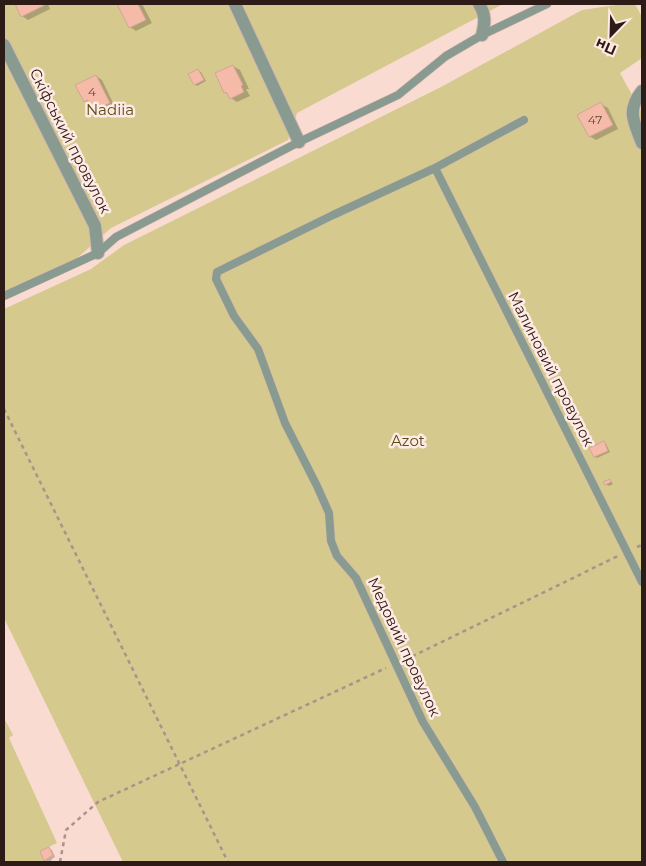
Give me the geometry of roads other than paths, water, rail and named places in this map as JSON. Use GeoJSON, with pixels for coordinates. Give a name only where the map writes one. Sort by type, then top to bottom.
{"type":"FeatureCollection","features":[{"type":"Feature","properties":{"kind":"street"},"geometry":{"type":"LineString","coordinates":[[235,4],[300,142]]}},
{"type":"Feature","properties":{"kind":"street"},"geometry":{"type":"LineString","coordinates":[[479,4],[484,12],[482,35]]}},
{"type":"Feature","properties":{"kind":"street","name":"Скіфський провулок"},"geometry":{"type":"LineString","coordinates":[[4,45],[95,226],[98,253]]}},
{"type":"Feature","properties":{"kind":"street"},"geometry":{"type":"LineString","coordinates":[[642,91],[636,99],[632,116],[642,144]]}},
{"type":"Feature","properties":{"kind":"lane"},"geometry":{"type":"LineString","coordinates":[[4,296],[98,253],[116,237],[300,142],[398,95],[446,56],[482,35],[547,4]]}},
{"type":"Feature","properties":{"kind":"lane"},"geometry":{"type":"LineString","coordinates":[[435,168],[524,120]]}},
{"type":"Feature","properties":{"kind":"lane","name":"Медовий провулок"},"geometry":{"type":"LineString","coordinates":[[435,168],[217,272],[216,279],[234,316],[258,349],[285,422],[329,513],[332,541],[337,556],[356,578],[423,722],[476,807],[503,862]]}},
{"type":"Feature","properties":{"kind":"lane","name":"Малиновий провулок"},"geometry":{"type":"LineString","coordinates":[[435,168],[642,582]]}},
{"type":"Feature","properties":{"kind":"park label","name":"Nadiia"},"geometry":{"type":"Point","coordinates":[110,110]}},
{"type":"Feature","properties":{"kind":"park label","name":"Azot"},"geometry":{"type":"Point","coordinates":[408,441]}}]}
